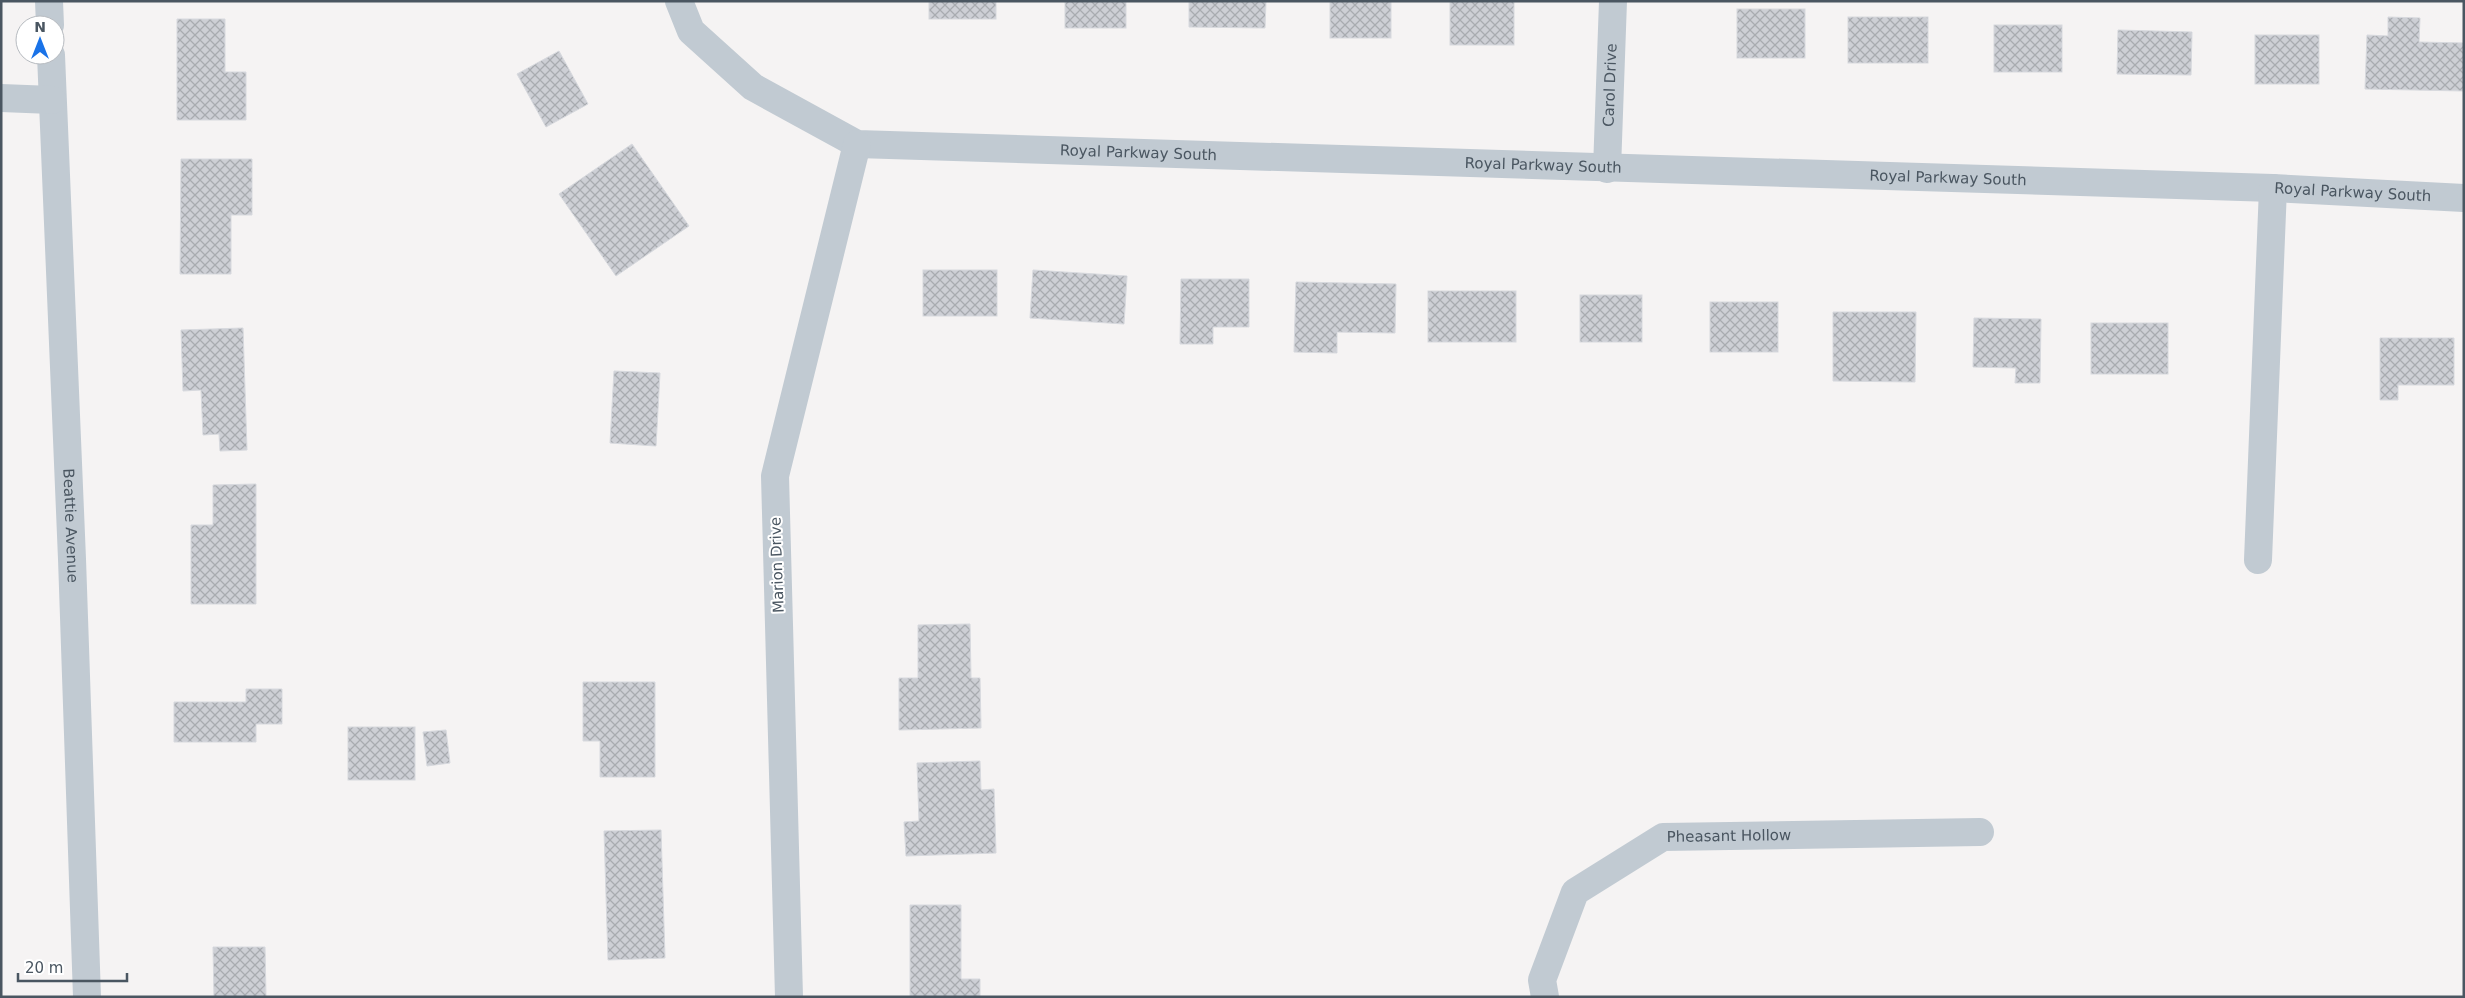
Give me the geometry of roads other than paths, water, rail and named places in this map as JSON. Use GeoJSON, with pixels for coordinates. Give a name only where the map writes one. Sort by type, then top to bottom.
{"type":"FeatureCollection","features":[{"type":"Feature","properties":{"kind":"street"},"geometry":{"type":"LineString","coordinates":[[49,1],[50,15]]}},
{"type":"Feature","properties":{"kind":"street","name":"Royal Parkway South"},"geometry":{"type":"LineString","coordinates":[[679,1],[691,31],[753,87],[857,144],[1607,169],[2273,188],[2464,198]]}},
{"type":"Feature","properties":{"kind":"street","name":"Carol Drive"},"geometry":{"type":"LineString","coordinates":[[1607,169],[1613,1]]}},
{"type":"Feature","properties":{"kind":"street","name":"Beattie Avenue"},"geometry":{"type":"LineString","coordinates":[[51,65],[72,559],[87,997]]}},
{"type":"Feature","properties":{"kind":"street"},"geometry":{"type":"LineString","coordinates":[[1,98],[52,100]]}},
{"type":"Feature","properties":{"kind":"street","name":"Marion Drive"},"geometry":{"type":"LineString","coordinates":[[789,997],[775,476],[857,144]]}},
{"type":"Feature","properties":{"kind":"street"},"geometry":{"type":"LineString","coordinates":[[2258,560],[2273,188]]}},
{"type":"Feature","properties":{"kind":"street","name":"Pheasant Hollow"},"geometry":{"type":"LineString","coordinates":[[1545,997],[1542,980],[1576,892],[1663,837],[1980,832]]}}]}
